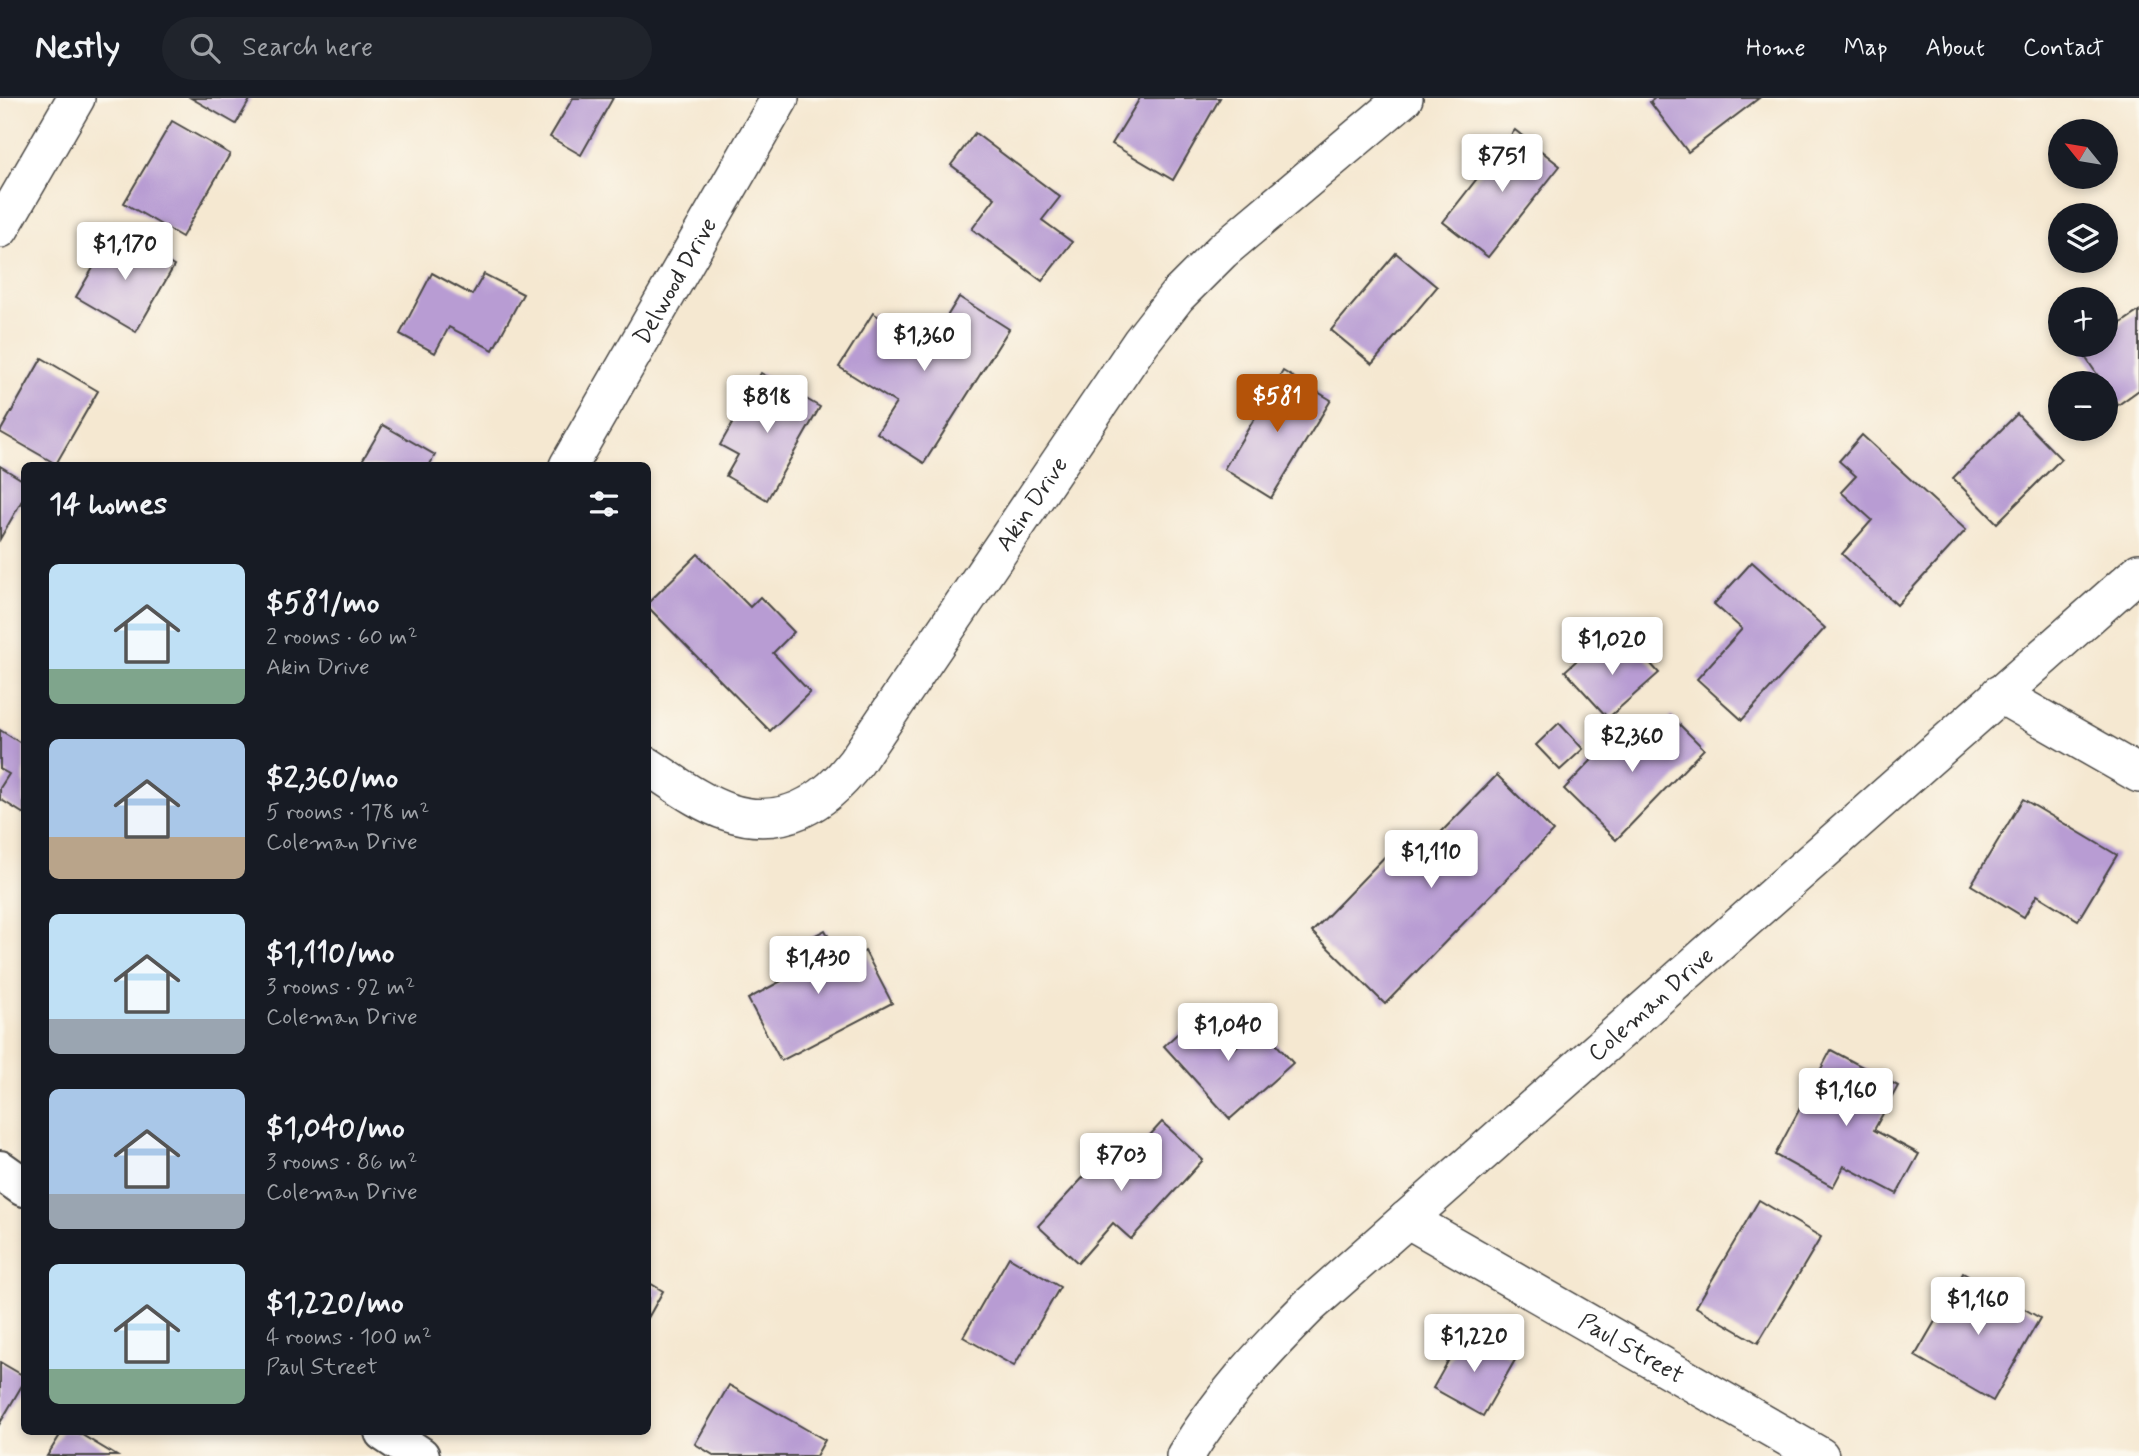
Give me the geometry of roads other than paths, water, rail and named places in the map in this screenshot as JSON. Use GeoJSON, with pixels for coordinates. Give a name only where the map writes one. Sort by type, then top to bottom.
{"type":"FeatureCollection","features":[{"type":"Feature","properties":{"kind":"main road"},"geometry":{"type":"LineString","coordinates":[[0,1170],[21,1185]]}},
{"type":"Feature","properties":{"kind":"main road"},"geometry":{"type":"LineString","coordinates":[[388,1435],[420,1456]]}},
{"type":"Feature","properties":{"kind":"street"},"geometry":{"type":"LineString","coordinates":[[0,229],[76,98]]}},
{"type":"Feature","properties":{"kind":"street","name":"Delwood Drive"},"geometry":{"type":"LineString","coordinates":[[570,462],[780,98]]}},
{"type":"Feature","properties":{"kind":"street","name":"Akin Drive"},"geometry":{"type":"LineString","coordinates":[[651,768],[709,804],[727,812],[755,818],[777,817],[797,811],[815,803],[834,789],[856,762],[1141,342],[1171,303],[1222,251],[1404,98]]}},
{"type":"Feature","properties":{"kind":"street","name":"Coleman Drive"},"geometry":{"type":"LineString","coordinates":[[1185,1456],[1218,1407],[1262,1354],[1309,1306],[2139,572]]}},
{"type":"Feature","properties":{"kind":"street"},"geometry":{"type":"LineString","coordinates":[[1999,694],[2139,774]]}},
{"type":"Feature","properties":{"kind":"street","name":"Paul Street"},"geometry":{"type":"LineString","coordinates":[[1407,1219],[1820,1456]]}}]}
